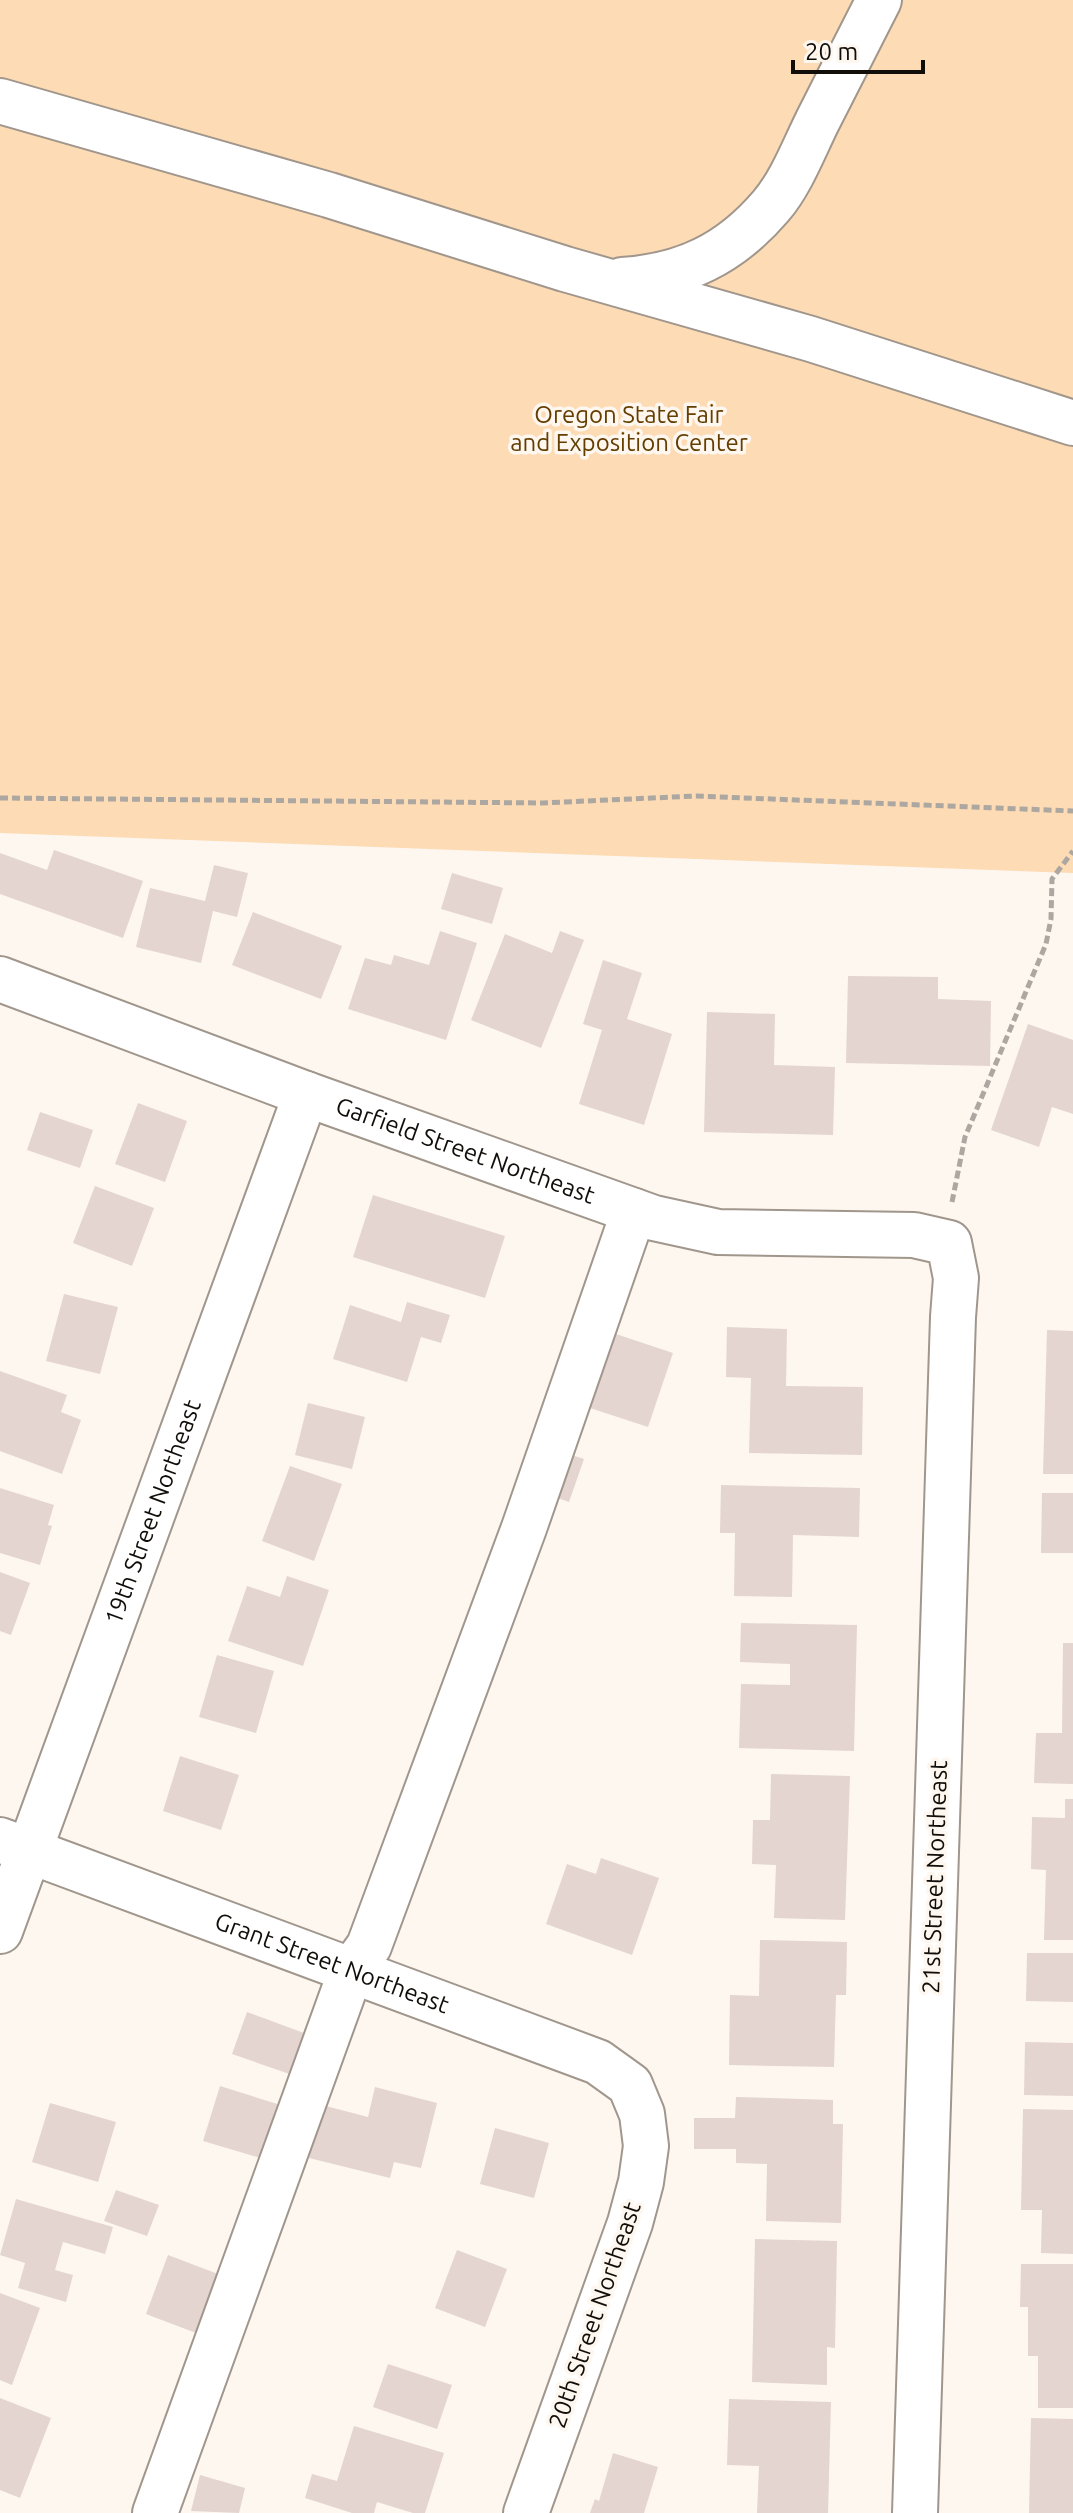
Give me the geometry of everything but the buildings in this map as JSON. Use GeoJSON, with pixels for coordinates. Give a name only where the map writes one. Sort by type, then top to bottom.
{"type":"FeatureCollection","features":[{"type":"Feature","properties":{"kind":"street"},"geometry":{"type":"LineString","coordinates":[[608,280],[650,278],[690,268],[729,246],[772,205],[879,0]]}},
{"type":"Feature","properties":{"kind":"street"},"geometry":{"type":"LineString","coordinates":[[0,101],[329,195],[811,339],[1073,423]]}},
{"type":"Feature","properties":{"kind":"street","name":"Garfield Street Northeast"},"geometry":{"type":"LineString","coordinates":[[0,979],[306,1094],[634,1211],[693,1228],[718,1232],[914,1235],[949,1243]]}},
{"type":"Feature","properties":{"kind":"street","name":"19th Street Northeast"},"geometry":{"type":"LineString","coordinates":[[0,1931],[14,1845],[306,1094]]}},
{"type":"Feature","properties":{"kind":"street"},"geometry":{"type":"LineString","coordinates":[[155,2513],[351,1971],[369,1946],[524,1528],[634,1211]]}},
{"type":"Feature","properties":{"kind":"street","name":"21st Street Northeast"},"geometry":{"type":"LineString","coordinates":[[915,2513],[956,1278],[949,1243]]}},
{"type":"Feature","properties":{"kind":"street","name":"Grant Street Northeast"},"geometry":{"type":"LineString","coordinates":[[14,1845],[598,2062],[630,2085],[642,2114]]}},
{"type":"Feature","properties":{"kind":"street","name":"20th Street Northeast"},"geometry":{"type":"LineString","coordinates":[[526,2513],[630,2223],[641,2182],[646,2146],[642,2114]]}},
{"type":"Feature","properties":{"kind":"path"},"geometry":{"type":"LineString","coordinates":[[0,798],[542,803],[696,796],[1073,811]]}},
{"type":"Feature","properties":{"kind":"path"},"geometry":{"type":"LineString","coordinates":[[949,1243],[956,1171],[965,1137],[1046,944],[1051,919],[1052,879],[1073,851]]}},
{"type":"Feature","properties":{"kind":"green space","name":"Oregon State Fair and Exposition Center"},"geometry":{"type":"Polygon","coordinates":[[[0,0],[1073,0],[1073,873],[0,833],[0,0]]]}}]}
